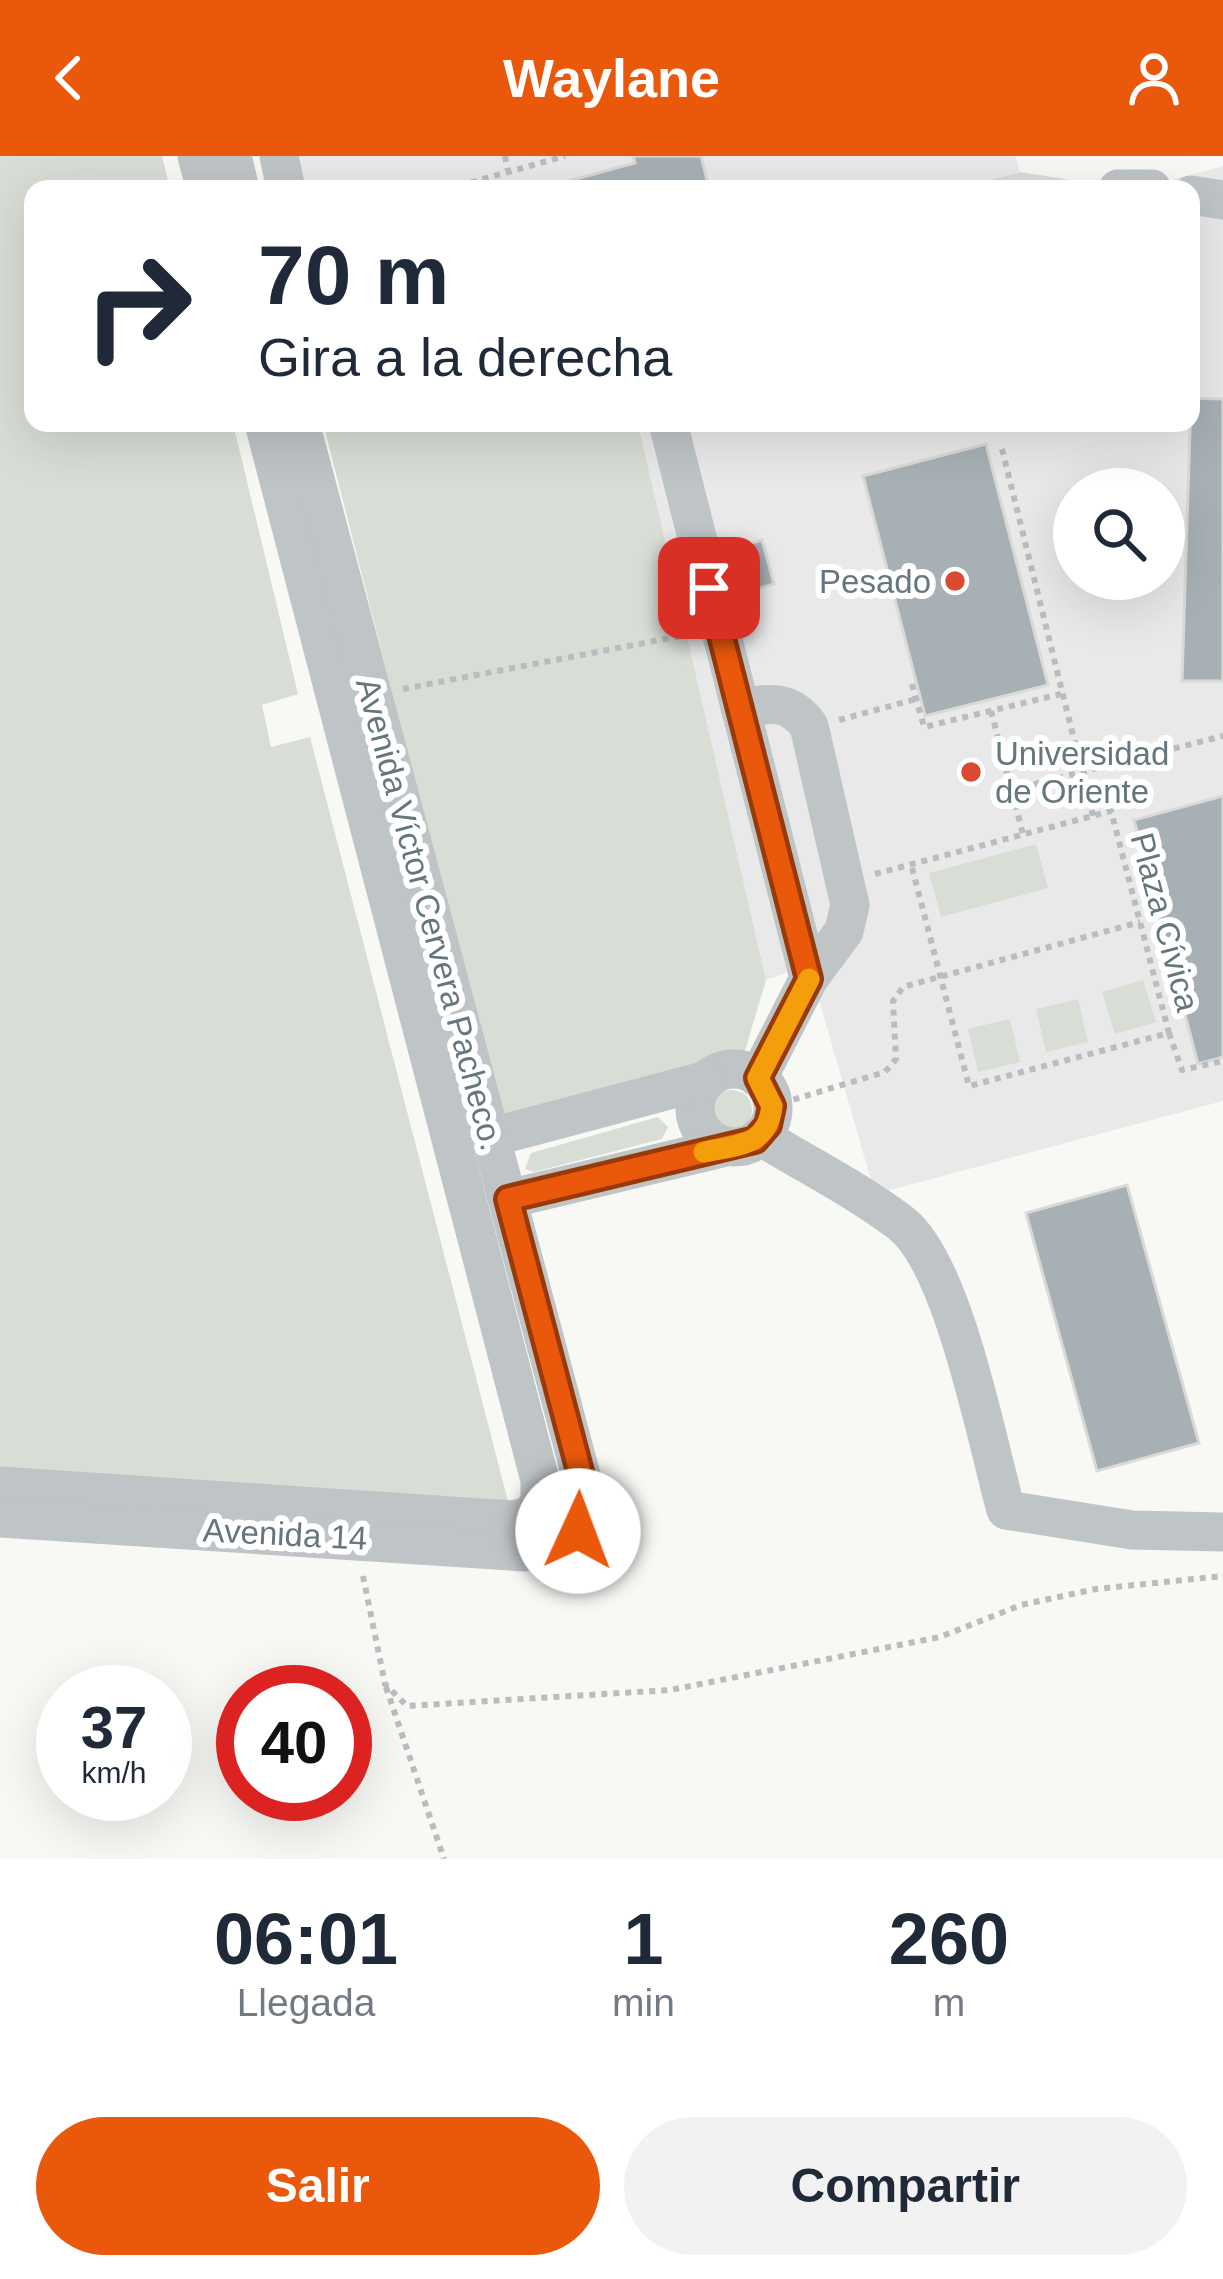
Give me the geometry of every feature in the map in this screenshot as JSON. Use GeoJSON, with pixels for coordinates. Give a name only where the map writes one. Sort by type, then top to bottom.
{"type":"FeatureCollection","features":[{"type":"Feature","properties":{"kind":"street"},"geometry":{"type":"LineString","coordinates":[[670,432],[809,979]]}},
{"type":"Feature","properties":{"kind":"street","name":"Avenida Víctor Cervera Pacheco."},"geometry":{"type":"LineString","coordinates":[[285,436],[370,696],[508,1199],[583,1483],[575,1527]]}},
{"type":"Feature","properties":{"kind":"street","name":"Avenida Víctor Cervera Pacheco."},"geometry":{"type":"LineString","coordinates":[[285,436],[540,1480],[540,1502]]}},
{"type":"Feature","properties":{"kind":"street"},"geometry":{"type":"LineString","coordinates":[[707,1080],[696,1097],[698,1124],[711,1139],[755,1116],[809,979],[844,931],[849,880],[809,726],[796,708],[774,703],[740,708]]}},
{"type":"Feature","properties":{"kind":"street"},"geometry":{"type":"LineString","coordinates":[[491,1137],[707,1080],[731,1069],[755,1116],[905,1226],[923,1250],[950,1306],[1006,1510],[1132,1530],[1223,1532]]}},
{"type":"Feature","properties":{"kind":"street"},"geometry":{"type":"LineString","coordinates":[[508,1199],[755,1116]]}},
{"type":"Feature","properties":{"kind":"street","name":"Avenida 14"},"geometry":{"type":"LineString","coordinates":[[0,1486],[512,1520],[530,1516],[540,1502]]}},
{"type":"Feature","properties":{"kind":"street"},"geometry":{"type":"LineString","coordinates":[[540,1502],[575,1527]]}},
{"type":"Feature","properties":{"kind":"street","name":"Avenida 14"},"geometry":{"type":"LineString","coordinates":[[0,1518],[355,1537],[526,1552],[575,1527]]}},
{"type":"Feature","properties":{"kind":"path"},"geometry":{"type":"LineString","coordinates":[[505,156],[508,171]]}},
{"type":"Feature","properties":{"kind":"path"},"geometry":{"type":"LineString","coordinates":[[478,180],[565,156]]}},
{"type":"Feature","properties":{"kind":"path"},"geometry":{"type":"LineString","coordinates":[[1003,449],[1093,816]]}},
{"type":"Feature","properties":{"kind":"path"},"geometry":{"type":"LineString","coordinates":[[370,696],[720,629]]}},
{"type":"Feature","properties":{"kind":"path"},"geometry":{"type":"LineString","coordinates":[[912,684],[924,727],[1061,694]]}},
{"type":"Feature","properties":{"kind":"path"},"geometry":{"type":"LineString","coordinates":[[829,723],[916,699]]}},
{"type":"Feature","properties":{"kind":"path"},"geometry":{"type":"LineString","coordinates":[[991,711],[1023,835]]}},
{"type":"Feature","properties":{"kind":"path"},"geometry":{"type":"LineString","coordinates":[[1011,790],[1223,736]]}},
{"type":"Feature","properties":{"kind":"path","name":"Plaza Cívica"},"geometry":{"type":"LineString","coordinates":[[1111,811],[1169,1033],[969,1086],[911,864],[1093,816],[1111,811]]}},
{"type":"Feature","properties":{"kind":"path"},"geometry":{"type":"LineString","coordinates":[[755,1116],[884,1072],[896,1059],[893,1001],[903,987],[1140,922]]}},
{"type":"Feature","properties":{"kind":"path"},"geometry":{"type":"LineString","coordinates":[[1169,1033],[1182,1070],[1223,1060]]}},
{"type":"Feature","properties":{"kind":"path"},"geometry":{"type":"LineString","coordinates":[[355,1537],[385,1684],[444,1859]]}},
{"type":"Feature","properties":{"kind":"path"},"geometry":{"type":"LineString","coordinates":[[385,1684],[407,1706],[670,1690],[940,1637],[1021,1606],[1096,1589],[1223,1576]]}},
{"type":"Feature","properties":{"kind":"shaded area"},"geometry":{"type":"Polygon","coordinates":[[[0,156],[162,156],[168,180],[24,180],[24,432],[235,432],[298,694],[262,705],[271,747],[310,737],[509,1505],[0,1491],[0,156]]]}},
{"type":"Feature","properties":{"kind":"shaded area"},"geometry":{"type":"Polygon","coordinates":[[[288,156],[1016,156],[1020,172],[989,180],[294,180],[288,156]]]}},
{"type":"Feature","properties":{"kind":"shaded area","name":"Universidad de Oriente"},"geometry":{"type":"Polygon","coordinates":[[[1223,166],[1223,1101],[875,1194],[809,965],[766,980],[640,432],[1200,432],[1200,180],[1172,180],[1223,166]]]}},
{"type":"Feature","properties":{"kind":"shaded area"},"geometry":{"type":"Polygon","coordinates":[[[1020,172],[1071,180],[989,180],[1020,172]]]}},
{"type":"Feature","properties":{"kind":"shaded area"},"geometry":{"type":"Polygon","coordinates":[[[325,432],[640,432],[766,980],[741,1064],[505,1133],[325,432]]]}},
{"type":"Feature","properties":{"kind":"shaded area"},"geometry":{"type":"Polygon","coordinates":[[[1036,844],[1048,888],[941,917],[929,873],[1036,844]]]}},
{"type":"Feature","properties":{"kind":"shaded area"},"geometry":{"type":"Polygon","coordinates":[[[1143,980],[1156,1022],[1115,1034],[1102,992],[1143,980]]]}},
{"type":"Feature","properties":{"kind":"shaded area"},"geometry":{"type":"Polygon","coordinates":[[[1078,999],[1088,1042],[1046,1052],[1036,1009],[1078,999]]]}},
{"type":"Feature","properties":{"kind":"shaded area"},"geometry":{"type":"Polygon","coordinates":[[[1010,1019],[1020,1062],[978,1072],[968,1029],[1010,1019]]]}},
{"type":"Feature","properties":{"kind":"shaded area"},"geometry":{"type":"Polygon","coordinates":[[[732,1090],[746,1096],[752,1110],[746,1124],[732,1130],[718,1124],[712,1110],[718,1096],[732,1090]]]}},
{"type":"Feature","properties":{"kind":"shaded area"},"geometry":{"type":"Polygon","coordinates":[[[658,1117],[668,1127],[662,1139],[534,1172],[525,1169],[531,1153],[658,1117]]]}},
{"type":"Feature","properties":{"kind":"building"},"geometry":{"type":"Polygon","coordinates":[[[633,156],[701,156],[707,180],[572,180],[635,163],[633,156]]]}},
{"type":"Feature","properties":{"kind":"building"},"geometry":{"type":"Polygon","coordinates":[[[1200,398],[1223,399],[1223,681],[1182,681],[1190,432],[1200,432],[1200,398]]]}},
{"type":"Feature","properties":{"kind":"building","name":"Pesado"},"geometry":{"type":"Polygon","coordinates":[[[986,444],[1048,685],[925,716],[863,476],[986,444]]]}},
{"type":"Feature","properties":{"kind":"building"},"geometry":{"type":"Polygon","coordinates":[[[762,540],[774,584],[753,590],[741,546],[762,540]]]}},
{"type":"Feature","properties":{"kind":"building"},"geometry":{"type":"Polygon","coordinates":[[[1223,796],[1223,1057],[1198,1064],[1134,820],[1223,796]]]}},
{"type":"Feature","properties":{"kind":"building"},"geometry":{"type":"Polygon","coordinates":[[[1127,1185],[1199,1443],[1097,1471],[1026,1213],[1127,1185]]]}},
{"type":"Feature","properties":{"kind":"slow traffic"},"geometry":{"type":"LineString","coordinates":[[704,1152],[750,1143],[765,1131],[772,1106],[758,1078],[809,979]]}},
{"type":"Feature","properties":{"kind":"place","name":"Pesado"},"geometry":{"type":"Point","coordinates":[955,581]}},
{"type":"Feature","properties":{"kind":"place","name":"Universidad de Oriente"},"geometry":{"type":"Point","coordinates":[971,772]}},
{"type":"Feature","properties":{"kind":"route"},"geometry":{"type":"LineString","coordinates":[[578,1531],[584,1512],[583,1483],[508,1199],[755,1140],[765,1131],[772,1106],[758,1078],[809,979],[709,588]]}}]}
